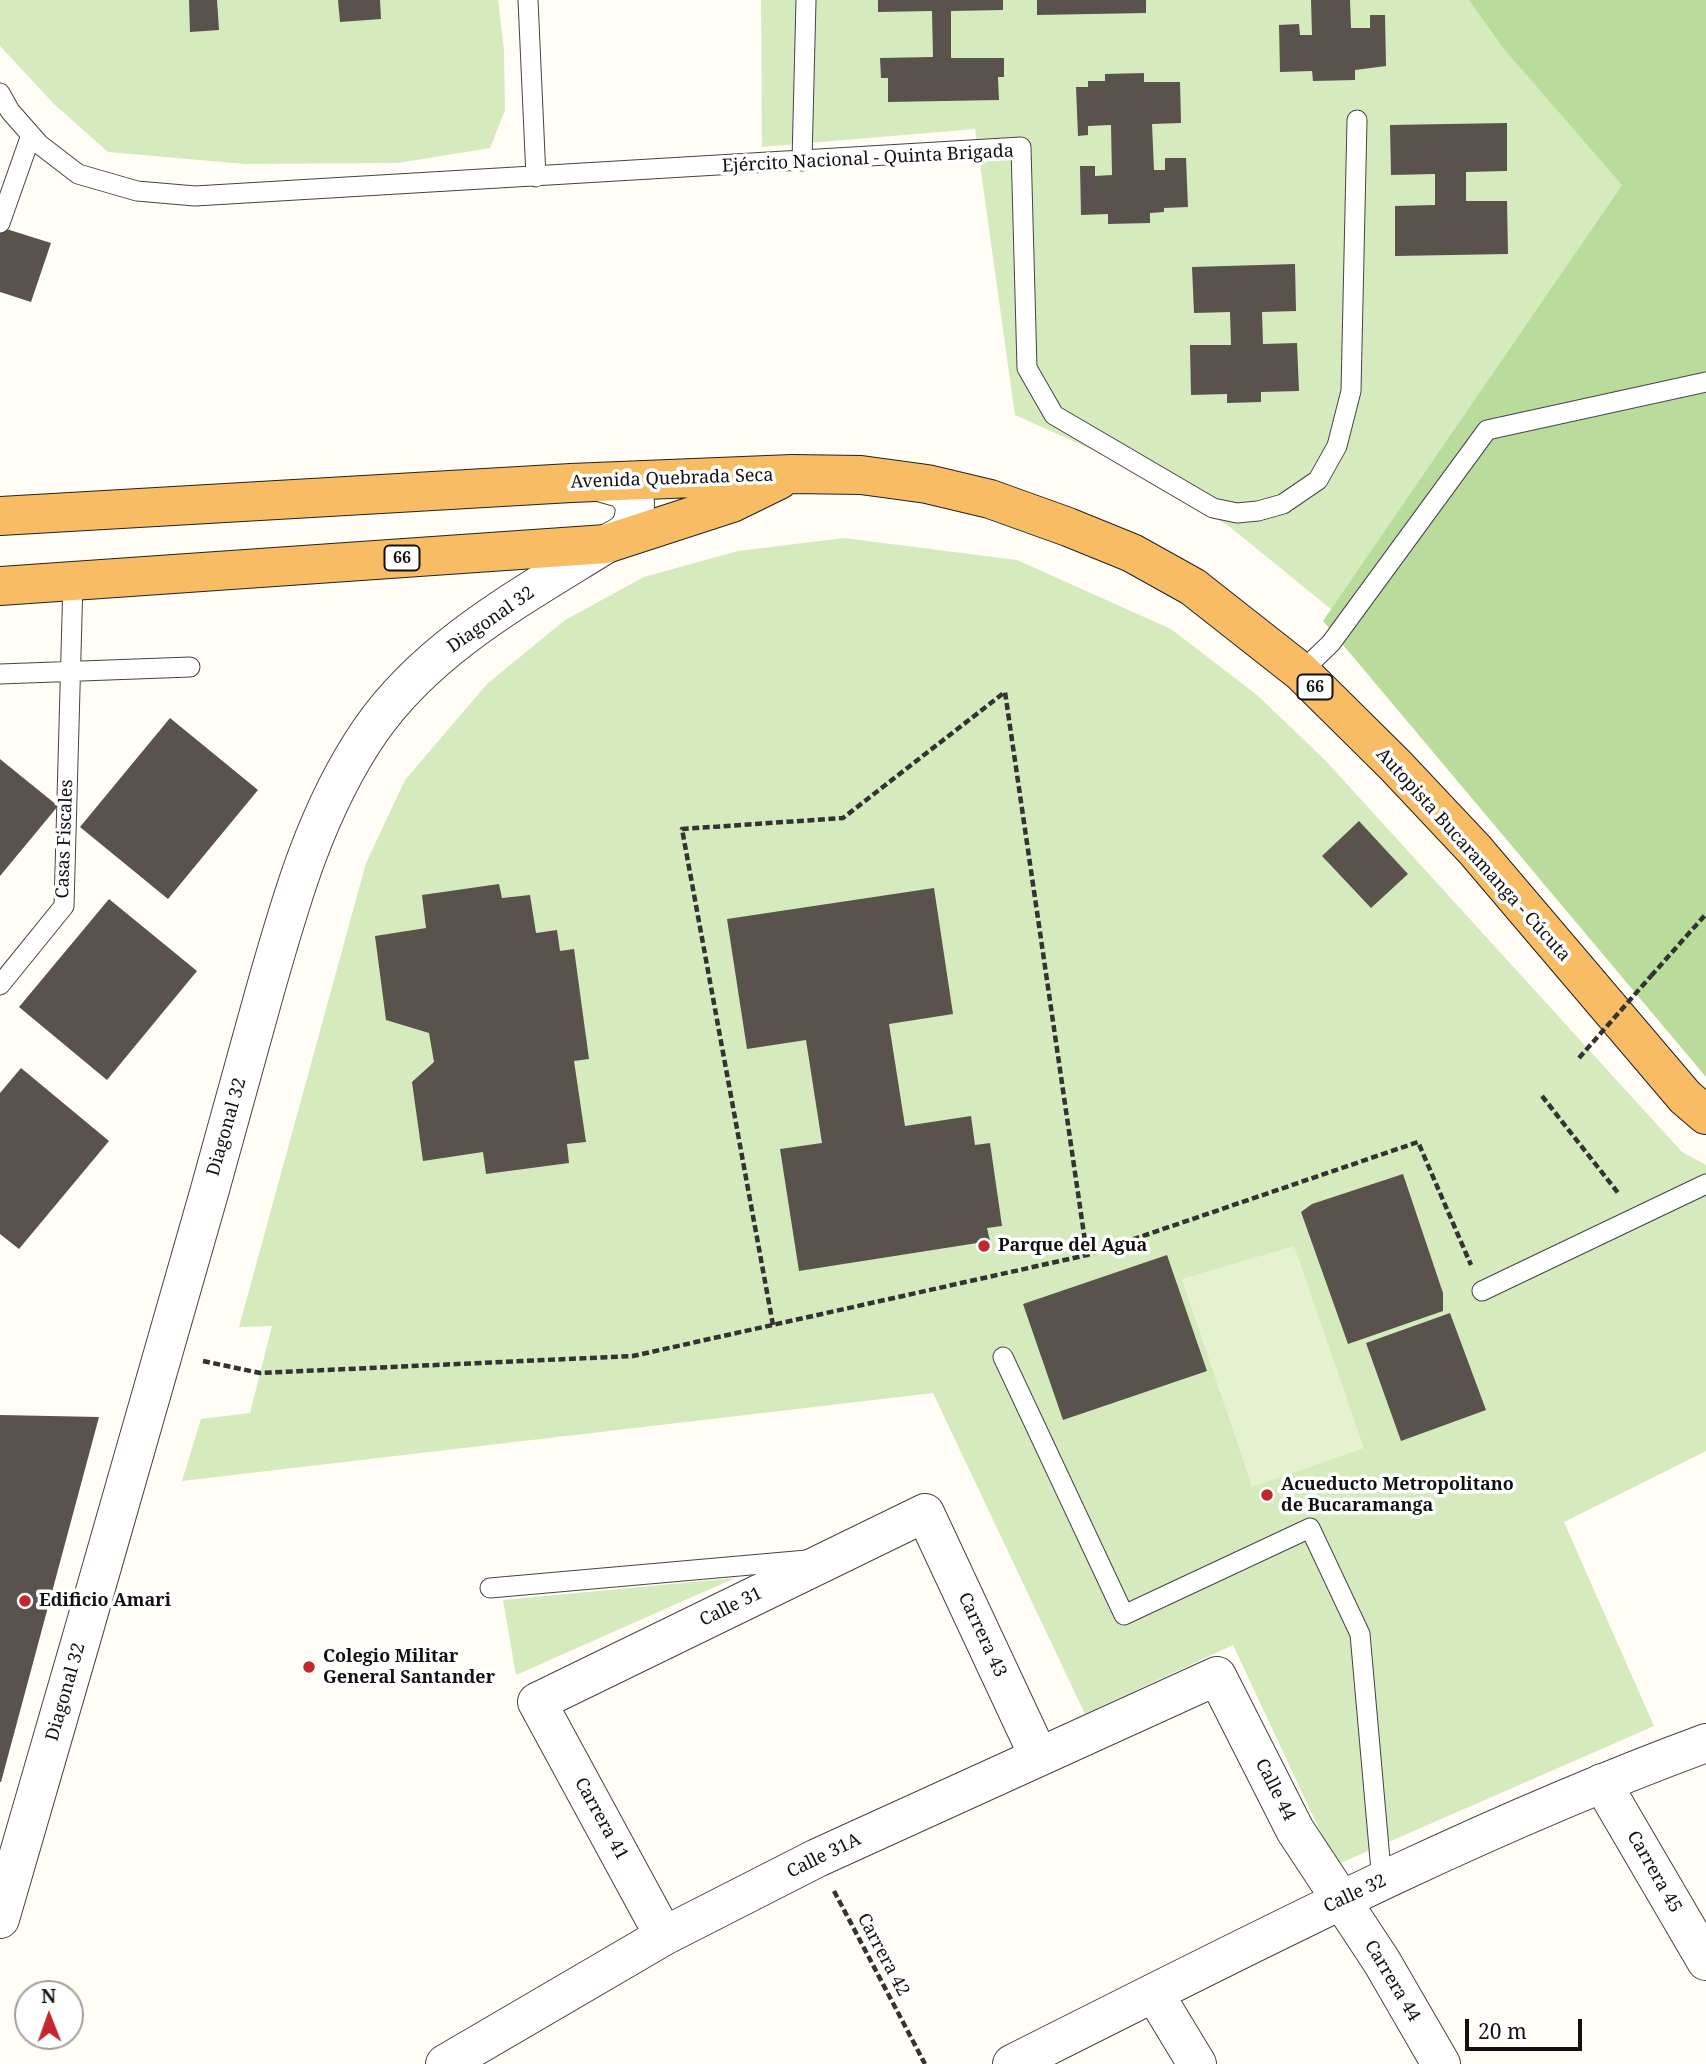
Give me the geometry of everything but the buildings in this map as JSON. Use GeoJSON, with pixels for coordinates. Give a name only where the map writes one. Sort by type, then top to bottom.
{"type":"FeatureCollection","features":[{"type":"Feature","properties":{"kind":"highway","name":"Autopista Bucaramanga - Cúcuta"},"geometry":{"type":"LineString","coordinates":[[792,474],[861,475],[927,484],[990,499],[1132,553],[1193,587],[1301,672],[1396,766],[1475,850],[1685,1097],[1706,1115]]}},
{"type":"Feature","properties":{"kind":"highway","name":"Avenida Quebrada Seca"},"geometry":{"type":"LineString","coordinates":[[0,516],[599,482],[792,474]]}},
{"type":"Feature","properties":{"kind":"highway","name":"Avenida Quebrada Seca"},"geometry":{"type":"LineString","coordinates":[[0,586],[606,544],[733,503],[792,474]]}},
{"type":"Feature","properties":{"kind":"street","name":"Diagonal 32"},"geometry":{"type":"LineString","coordinates":[[0,1919],[12,1844],[164,1353],[283,927],[308,849],[370,732],[399,696],[461,636],[606,544],[624,536],[632,524],[635,503],[624,489],[599,482]]}},
{"type":"Feature","properties":{"kind":"street","name":"Calle 31"},"geometry":{"type":"LineString","coordinates":[[537,1702],[925,1513]]}},
{"type":"Feature","properties":{"kind":"street","name":"Carrera 43"},"geometry":{"type":"LineString","coordinates":[[925,1513],[1040,1757]]}},
{"type":"Feature","properties":{"kind":"street","name":"Calle 31A"},"geometry":{"type":"LineString","coordinates":[[445,2064],[664,1936],[817,1858],[1217,1676]]}},
{"type":"Feature","properties":{"kind":"street","name":"Calle 44"},"geometry":{"type":"LineString","coordinates":[[1217,1676],[1295,1830],[1340,1900]]}},
{"type":"Feature","properties":{"kind":"street","name":"Carrera 41"},"geometry":{"type":"LineString","coordinates":[[537,1702],[664,1936]]}},
{"type":"Feature","properties":{"kind":"street","name":"Calle 32"},"geometry":{"type":"LineString","coordinates":[[1012,2064],[1340,1900],[1602,1783],[1706,1744]]}},
{"type":"Feature","properties":{"kind":"street","name":"Carrera 45"},"geometry":{"type":"LineString","coordinates":[[1602,1783],[1706,1961]]}},
{"type":"Feature","properties":{"kind":"street","name":"Carrera 44"},"geometry":{"type":"LineString","coordinates":[[1340,1900],[1382,1962],[1441,2064]]}},
{"type":"Feature","properties":{"kind":"street"},"geometry":{"type":"LineString","coordinates":[[1154,1993],[1197,2064]]}},
{"type":"Feature","properties":{"kind":"lane"},"geometry":{"type":"LineString","coordinates":[[528,0],[536,177]]}},
{"type":"Feature","properties":{"kind":"lane"},"geometry":{"type":"LineString","coordinates":[[802,161],[806,0]]}},
{"type":"Feature","properties":{"kind":"lane","name":"Ejército Nacional - Quinta Brigada"},"geometry":{"type":"LineString","coordinates":[[0,93],[10,111],[31,135],[78,174],[138,191],[195,195],[268,193],[1021,147],[1027,368],[1054,415],[1213,508],[1237,513],[1283,504],[1318,480],[1337,446],[1350,391],[1357,120]]}},
{"type":"Feature","properties":{"kind":"lane"},"geometry":{"type":"LineString","coordinates":[[0,223],[31,135]]}},
{"type":"Feature","properties":{"kind":"lane"},"geometry":{"type":"LineString","coordinates":[[1301,672],[1331,643],[1487,430],[1706,382]]}},
{"type":"Feature","properties":{"kind":"lane"},"geometry":{"type":"LineString","coordinates":[[0,495],[22,506],[58,513]]}},
{"type":"Feature","properties":{"kind":"lane","name":"Casas Fiscales"},"geometry":{"type":"LineString","coordinates":[[0,985],[64,906],[73,581]]}},
{"type":"Feature","properties":{"kind":"lane"},"geometry":{"type":"LineString","coordinates":[[0,674],[190,667]]}},
{"type":"Feature","properties":{"kind":"lane"},"geometry":{"type":"LineString","coordinates":[[1482,1291],[1706,1184]]}},
{"type":"Feature","properties":{"kind":"lane"},"geometry":{"type":"LineString","coordinates":[[1003,1357],[1124,1615],[1310,1528],[1360,1634],[1382,1882]]}},
{"type":"Feature","properties":{"kind":"lane"},"geometry":{"type":"LineString","coordinates":[[490,1588],[833,1558]]}},
{"type":"Feature","properties":{"kind":"path"},"geometry":{"type":"LineString","coordinates":[[773,1325],[682,829],[843,818],[1005,692],[1087,1255]]}},
{"type":"Feature","properties":{"kind":"path"},"geometry":{"type":"LineString","coordinates":[[1578,1058],[1706,914]]}},
{"type":"Feature","properties":{"kind":"path"},"geometry":{"type":"LineString","coordinates":[[1542,1096],[1636,1217]]}},
{"type":"Feature","properties":{"kind":"path"},"geometry":{"type":"LineString","coordinates":[[164,1353],[260,1373],[633,1356],[1087,1255],[1418,1142],[1482,1291]]}},
{"type":"Feature","properties":{"kind":"path","name":"Carrera 42"},"geometry":{"type":"LineString","coordinates":[[817,1858],[925,2064]]}},
{"type":"Feature","properties":{"kind":"green space"},"geometry":{"type":"Polygon","coordinates":[[[0,0],[498,0],[504,50],[505,110],[490,148],[398,163],[245,164],[108,152],[55,105],[0,46],[0,0]]]}},
{"type":"Feature","properties":{"kind":"green space"},"geometry":{"type":"Polygon","coordinates":[[[761,0],[1706,0],[1706,62],[1332,610],[1230,527],[1131,467],[1015,415],[975,129],[762,147],[761,0]]]}},
{"type":"Feature","properties":{"kind":"green space"},"geometry":{"type":"Polygon","coordinates":[[[1469,0],[1706,0],[1706,1077],[1323,621],[1622,185],[1504,49],[1469,0]]]}},
{"type":"Feature","properties":{"kind":"green space","name":"Parque del Agua"},"geometry":{"type":"Polygon","coordinates":[[[844,538],[1017,560],[1171,629],[1257,695],[1325,760],[1682,1152],[1706,1165],[1706,1451],[1564,1522],[1654,1726],[1336,1865],[1233,1645],[1085,1714],[933,1393],[182,1481],[201,1419],[250,1413],[272,1326],[239,1327],[366,863],[405,780],[487,684],[565,620],[644,577],[738,551],[844,538]]]}},
{"type":"Feature","properties":{"kind":"green space"},"geometry":{"type":"Polygon","coordinates":[[[1294,1246],[1364,1448],[1252,1487],[1182,1279],[1294,1246]]]}},
{"type":"Feature","properties":{"kind":"green space"},"geometry":{"type":"Polygon","coordinates":[[[735,1578],[516,1675],[503,1600],[735,1578]]]}},
{"type":"Feature","properties":{"kind":"place","name":"Parque del Agua"},"geometry":{"type":"Point","coordinates":[984,1246]}},
{"type":"Feature","properties":{"kind":"place","name":"Acueducto Metropolitano de Bucaramanga"},"geometry":{"type":"Point","coordinates":[1267,1495]}},
{"type":"Feature","properties":{"kind":"place","name":"Edificio Amari"},"geometry":{"type":"Point","coordinates":[25,1601]}},
{"type":"Feature","properties":{"kind":"place","name":"Colegio Militar General Santander"},"geometry":{"type":"Point","coordinates":[309,1667]}}]}
